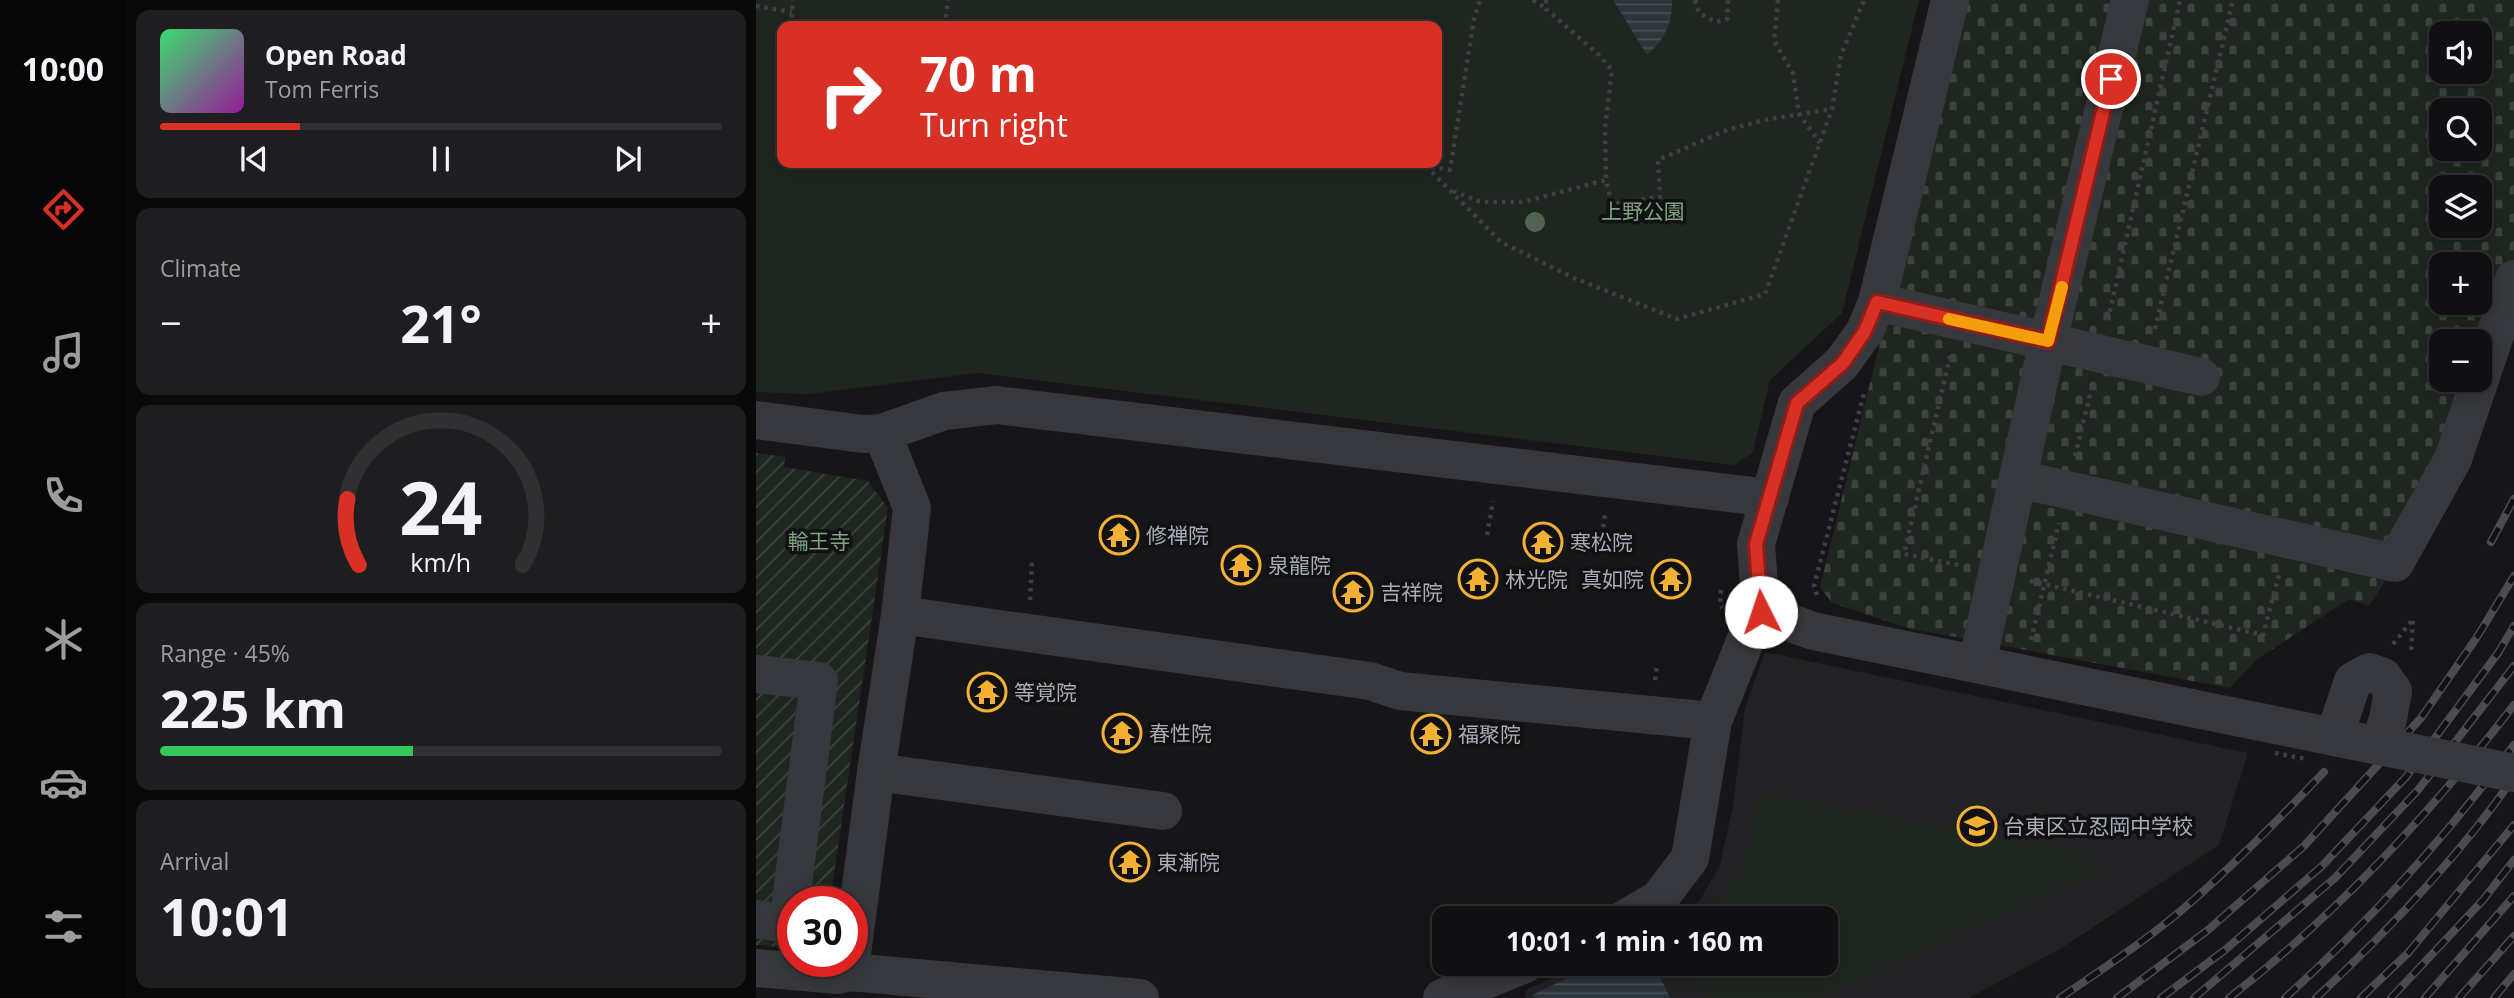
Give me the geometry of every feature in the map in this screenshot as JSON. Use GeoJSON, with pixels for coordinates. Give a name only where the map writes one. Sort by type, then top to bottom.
{"type":"FeatureCollection","features":[{"type":"Feature","properties":{"kind":"street"},"geometry":{"type":"LineString","coordinates":[[1647,906],[1659,899],[1690,859],[1713,721],[1748,634],[1761,612],[1756,544],[1797,403],[1843,363],[1865,331],[1877,302],[1951,0]]}},
{"type":"Feature","properties":{"kind":"street"},"geometry":{"type":"LineString","coordinates":[[1977,664],[2048,341],[2130,0]]}},
{"type":"Feature","properties":{"kind":"street"},"geometry":{"type":"LineString","coordinates":[[2018,479],[2395,563],[2453,459],[2514,279]]}},
{"type":"Feature","properties":{"kind":"street"},"geometry":{"type":"LineString","coordinates":[[1877,302],[2201,377]]}},
{"type":"Feature","properties":{"kind":"street"},"geometry":{"type":"LineString","coordinates":[[756,420],[863,434],[882,433],[944,411],[997,405],[1770,498]]}},
{"type":"Feature","properties":{"kind":"street"},"geometry":{"type":"LineString","coordinates":[[861,886],[900,615],[912,508],[882,433]]}},
{"type":"Feature","properties":{"kind":"street"},"geometry":{"type":"LineString","coordinates":[[1761,612],[1813,631],[2514,773]]}},
{"type":"Feature","properties":{"kind":"street"},"geometry":{"type":"LineString","coordinates":[[900,615],[1370,681],[1400,691],[1713,721]]}},
{"type":"Feature","properties":{"kind":"street"},"geometry":{"type":"LineString","coordinates":[[2334,737],[2353,681],[2369,672],[2383,677],[2393,691],[2379,746]]}},
{"type":"Feature","properties":{"kind":"street"},"geometry":{"type":"LineString","coordinates":[[756,674],[819,681],[788,924],[756,919]]}},
{"type":"Feature","properties":{"kind":"street"},"geometry":{"type":"LineString","coordinates":[[876,772],[1163,811]]}},
{"type":"Feature","properties":{"kind":"street"},"geometry":{"type":"LineString","coordinates":[[868,964],[1140,998]]}},
{"type":"Feature","properties":{"kind":"street"},"geometry":{"type":"LineString","coordinates":[[756,968],[777,970]]}},
{"type":"Feature","properties":{"kind":"street"},"geometry":{"type":"LineString","coordinates":[[1442,998],[1496,976]]}},
{"type":"Feature","properties":{"kind":"path"},"geometry":{"type":"LineString","coordinates":[[791,21],[793,0]]}},
{"type":"Feature","properties":{"kind":"path"},"geometry":{"type":"LineString","coordinates":[[946,21],[948,0]]}},
{"type":"Feature","properties":{"kind":"path"},"geometry":{"type":"LineString","coordinates":[[1438,168],[1450,170],[1479,0]]}},
{"type":"Feature","properties":{"kind":"path"},"geometry":{"type":"LineString","coordinates":[[1533,0],[1599,55],[1612,70],[1605,128],[1606,180],[1612,204],[1660,197],[1658,160],[1727,130],[1764,120],[1832,109]]}},
{"type":"Feature","properties":{"kind":"path"},"geometry":{"type":"LineString","coordinates":[[1546,0],[1546,9]]}},
{"type":"Feature","properties":{"kind":"path"},"geometry":{"type":"LineString","coordinates":[[1695,0],[1699,13],[1716,22],[1727,19],[1728,0]]}},
{"type":"Feature","properties":{"kind":"path"},"geometry":{"type":"LineString","coordinates":[[1778,0],[1774,41],[1793,74],[1799,114],[1820,143]]}},
{"type":"Feature","properties":{"kind":"path"},"geometry":{"type":"LineString","coordinates":[[1428,168],[1502,242],[1574,278],[1677,319],[1765,295],[1832,109],[1840,55],[1864,0]]}},
{"type":"Feature","properties":{"kind":"path"},"geometry":{"type":"LineString","coordinates":[[2147,364],[2233,0]]}},
{"type":"Feature","properties":{"kind":"path"},"geometry":{"type":"LineString","coordinates":[[756,6],[792,12]]}},
{"type":"Feature","properties":{"kind":"path"},"geometry":{"type":"LineString","coordinates":[[1449,189],[1481,202],[1523,202],[1606,180]]}},
{"type":"Feature","properties":{"kind":"path"},"geometry":{"type":"LineString","coordinates":[[1958,321],[1904,554],[2263,635],[2288,539]]}},
{"type":"Feature","properties":{"kind":"path"},"geometry":{"type":"LineString","coordinates":[[1487,535],[1493,501]]}},
{"type":"Feature","properties":{"kind":"path"},"geometry":{"type":"LineString","coordinates":[[1587,545],[1601,547],[1606,507]]}},
{"type":"Feature","properties":{"kind":"path"},"geometry":{"type":"LineString","coordinates":[[1030,606],[1032,558]]}},
{"type":"Feature","properties":{"kind":"path"},"geometry":{"type":"LineString","coordinates":[[2386,651],[2413,619],[2411,666]]}},
{"type":"Feature","properties":{"kind":"shaded area"},"geometry":{"type":"Polygon","coordinates":[[[1613,0],[1672,0],[1671,16],[1666,30],[1659,43],[1647,55],[1613,0]]]}},
{"type":"Feature","properties":{"kind":"shaded area","name":"台東区立忍岡中学校"},"geometry":{"type":"Polygon","coordinates":[[[1765,652],[2248,753],[2219,845],[2060,949],[1969,998],[1525,998],[1526,990],[1555,976],[1838,976],[1838,906],[1691,906],[1700,900],[1720,865],[1733,806],[1745,708],[1765,652]]]}},
{"type":"Feature","properties":{"kind":"shaded area"},"geometry":{"type":"Polygon","coordinates":[[[1572,976],[1660,976],[1670,998],[1534,998],[1532,995],[1572,976]]]}},
{"type":"Feature","properties":{"kind":"green space","name":"上野公園"},"geometry":{"type":"Polygon","coordinates":[[[756,0],[1919,0],[1842,313],[1770,380],[1753,452],[1734,465],[977,373],[809,394],[756,392],[756,0]]]}},
{"type":"Feature","properties":{"kind":"green space"},"geometry":{"type":"Polygon","coordinates":[[[1964,0],[2514,0],[2514,306],[2492,372],[2492,329],[2429,329],[2429,392],[2485,392],[2462,461],[2369,606],[2349,599],[2256,660],[2230,688],[1907,628],[1832,603],[1820,587],[1964,0]]]}},
{"type":"Feature","properties":{"kind":"green space","name":"輪王寺"},"geometry":{"type":"Polygon","coordinates":[[[756,453],[785,457],[784,467],[868,481],[888,508],[832,886],[777,886],[777,947],[756,945],[756,453]]]}},
{"type":"Feature","properties":{"kind":"green space"},"geometry":{"type":"Polygon","coordinates":[[[1758,792],[2090,853],[2098,872],[1818,998],[1706,998],[1697,976],[1838,976],[1838,906],[1714,906],[1741,870],[1758,792]]]}},
{"type":"Feature","properties":{"kind":"railway"},"geometry":{"type":"LineString","coordinates":[[2491,542],[2514,499]]}},
{"type":"Feature","properties":{"kind":"railway"},"geometry":{"type":"LineString","coordinates":[[2117,998],[2208,930],[2304,846],[2421,718],[2477,637],[2514,576]]}},
{"type":"Feature","properties":{"kind":"railway"},"geometry":{"type":"LineString","coordinates":[[2161,998],[2225,950],[2322,866],[2406,777],[2498,653],[2514,626]]}},
{"type":"Feature","properties":{"kind":"railway"},"geometry":{"type":"LineString","coordinates":[[2194,998],[2335,878],[2418,790],[2514,666]]}},
{"type":"Feature","properties":{"kind":"railway"},"geometry":{"type":"LineString","coordinates":[[2229,998],[2307,932],[2381,860],[2450,785],[2514,705]]}},
{"type":"Feature","properties":{"kind":"railway"},"geometry":{"type":"LineString","coordinates":[[2285,998],[2347,939],[2406,877],[2514,745]]}},
{"type":"Feature","properties":{"kind":"railway"},"geometry":{"type":"LineString","coordinates":[[2060,998],[2175,916],[2225,872],[2324,772]]}},
{"type":"Feature","properties":{"kind":"railway"},"geometry":{"type":"LineString","coordinates":[[2316,998],[2421,893],[2470,836],[2514,777]]}},
{"type":"Feature","properties":{"kind":"railway"},"geometry":{"type":"LineString","coordinates":[[2361,998],[2408,953],[2514,825]]}},
{"type":"Feature","properties":{"kind":"railway"},"geometry":{"type":"LineString","coordinates":[[2391,998],[2483,900],[2514,860]]}},
{"type":"Feature","properties":{"kind":"railway"},"geometry":{"type":"LineString","coordinates":[[2425,998],[2514,896]]}},
{"type":"Feature","properties":{"kind":"railway"},"geometry":{"type":"LineString","coordinates":[[2459,998],[2514,936]]}},
{"type":"Feature","properties":{"kind":"railway"},"geometry":{"type":"LineString","coordinates":[[2494,998],[2514,974]]}},
{"type":"Feature","properties":{"kind":"slow traffic"},"geometry":{"type":"LineString","coordinates":[[1949,319],[2048,341],[2062,287]]}},
{"type":"Feature","properties":{"kind":"place","name":"修禅院"},"geometry":{"type":"Point","coordinates":[1119,535]}},
{"type":"Feature","properties":{"kind":"place","name":"寒松院"},"geometry":{"type":"Point","coordinates":[1543,542]}},
{"type":"Feature","properties":{"kind":"place","name":"泉龍院"},"geometry":{"type":"Point","coordinates":[1241,565]}},
{"type":"Feature","properties":{"kind":"place","name":"林光院"},"geometry":{"type":"Point","coordinates":[1478,579]}},
{"type":"Feature","properties":{"kind":"place","name":"真如院"},"geometry":{"type":"Point","coordinates":[1671,579]}},
{"type":"Feature","properties":{"kind":"place","name":"吉祥院"},"geometry":{"type":"Point","coordinates":[1353,592]}},
{"type":"Feature","properties":{"kind":"place","name":"等覚院"},"geometry":{"type":"Point","coordinates":[987,692]}},
{"type":"Feature","properties":{"kind":"place","name":"春性院"},"geometry":{"type":"Point","coordinates":[1122,733]}},
{"type":"Feature","properties":{"kind":"place","name":"福聚院"},"geometry":{"type":"Point","coordinates":[1431,734]}},
{"type":"Feature","properties":{"kind":"place","name":"台東区立忍岡中学校"},"geometry":{"type":"Point","coordinates":[1977,826]}},
{"type":"Feature","properties":{"kind":"place","name":"東漸院"},"geometry":{"type":"Point","coordinates":[1130,862]}},
{"type":"Feature","properties":{"kind":"route"},"geometry":{"type":"LineString","coordinates":[[1761,612],[1756,544],[1797,403],[1843,363],[1865,331],[1877,302],[2048,341],[2111,79]]}}]}
